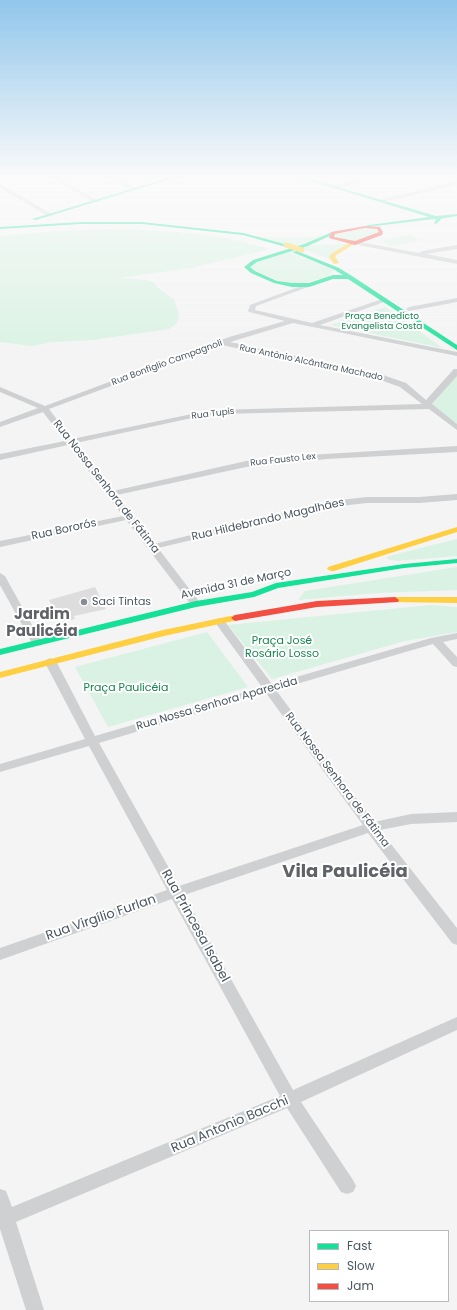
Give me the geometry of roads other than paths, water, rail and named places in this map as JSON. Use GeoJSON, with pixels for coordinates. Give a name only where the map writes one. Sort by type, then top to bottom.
{"type":"FeatureCollection","features":[{"type":"Feature","properties":{"kind":"main road"},"geometry":{"type":"LineString","coordinates":[[244,238],[282,246],[353,242],[366,238]]}},
{"type":"Feature","properties":{"kind":"main road"},"geometry":{"type":"LineString","coordinates":[[256,238],[282,246]]}},
{"type":"Feature","properties":{"kind":"main road"},"geometry":{"type":"LineString","coordinates":[[267,238],[300,244],[336,270],[350,277],[457,348]]}},
{"type":"Feature","properties":{"kind":"main road"},"geometry":{"type":"LineString","coordinates":[[318,238],[255,261],[247,266],[253,272],[276,282],[292,285],[309,285],[336,270],[352,271],[457,340]]}},
{"type":"Feature","properties":{"kind":"main road"},"geometry":{"type":"LineString","coordinates":[[332,238],[353,242]]}},
{"type":"Feature","properties":{"kind":"main road"},"geometry":{"type":"LineString","coordinates":[[336,270],[332,257],[333,255],[353,242]]}},
{"type":"Feature","properties":{"kind":"main road"},"geometry":{"type":"LineString","coordinates":[[276,586],[457,529]]}},
{"type":"Feature","properties":{"kind":"main road","name":"Avenida 31 de Março"},"geometry":{"type":"LineString","coordinates":[[0,652],[196,604],[254,594],[276,586],[404,566],[457,561]]}},
{"type":"Feature","properties":{"kind":"main road"},"geometry":{"type":"LineString","coordinates":[[218,620],[238,612],[290,604],[289,598],[280,591],[254,594]]}},
{"type":"Feature","properties":{"kind":"main road"},"geometry":{"type":"LineString","coordinates":[[163,633],[157,624],[161,621],[213,607],[238,597]]}},
{"type":"Feature","properties":{"kind":"main road"},"geometry":{"type":"LineString","coordinates":[[0,674],[218,620],[317,604],[378,600],[457,600]]}},
{"type":"Feature","properties":{"kind":"street"},"geometry":{"type":"LineString","coordinates":[[353,242],[457,262]]}},
{"type":"Feature","properties":{"kind":"street"},"geometry":{"type":"LineString","coordinates":[[417,254],[457,247]]}},
{"type":"Feature","properties":{"kind":"street"},"geometry":{"type":"LineString","coordinates":[[309,285],[253,305],[251,311],[292,321],[457,354]]}},
{"type":"Feature","properties":{"kind":"street"},"geometry":{"type":"LineString","coordinates":[[312,325],[385,300]]}},
{"type":"Feature","properties":{"kind":"street"},"geometry":{"type":"LineString","coordinates":[[409,309],[457,300]]}},
{"type":"Feature","properties":{"kind":"street","name":"Rua Bonfiglio Campagnoli"},"geometry":{"type":"LineString","coordinates":[[0,425],[221,343],[292,321]]}},
{"type":"Feature","properties":{"kind":"street","name":"Rua Antônio Alcântara Machado"},"geometry":{"type":"LineString","coordinates":[[221,343],[377,376],[403,385],[457,428]]}},
{"type":"Feature","properties":{"kind":"street"},"geometry":{"type":"LineString","coordinates":[[428,406],[457,371]]}},
{"type":"Feature","properties":{"kind":"street","name":"Rua Nossa Senhora de Fátima"},"geometry":{"type":"LineString","coordinates":[[0,389],[44,408],[196,604]]}},
{"type":"Feature","properties":{"kind":"street","name":"Rua Tupis"},"geometry":{"type":"LineString","coordinates":[[0,457],[72,443],[192,416],[218,412],[428,406]]}},
{"type":"Feature","properties":{"kind":"street","name":"Rua Fausto Lex"},"geometry":{"type":"LineString","coordinates":[[111,494],[246,464],[276,460],[457,449]]}},
{"type":"Feature","properties":{"kind":"street","name":"Rua Hildebrando Magalhães"},"geometry":{"type":"LineString","coordinates":[[152,547],[331,504],[367,500],[419,500],[457,497]]}},
{"type":"Feature","properties":{"kind":"street","name":"Rua Bororós"},"geometry":{"type":"LineString","coordinates":[[0,544],[129,517]]}},
{"type":"Feature","properties":{"kind":"street"},"geometry":{"type":"LineString","coordinates":[[0,576],[37,643]]}},
{"type":"Feature","properties":{"kind":"street","name":"Rua Nossa Senhora de Fátima"},"geometry":{"type":"LineString","coordinates":[[218,620],[371,827],[457,939]]}},
{"type":"Feature","properties":{"kind":"street"},"geometry":{"type":"LineString","coordinates":[[435,640],[457,636]]}},
{"type":"Feature","properties":{"kind":"street"},"geometry":{"type":"LineString","coordinates":[[435,640],[457,664]]}},
{"type":"Feature","properties":{"kind":"street","name":"Rua Nossa Senhora Aparecida"},"geometry":{"type":"LineString","coordinates":[[0,768],[435,640]]}},
{"type":"Feature","properties":{"kind":"street","name":"Rua Princesa Isabel"},"geometry":{"type":"LineString","coordinates":[[50,661],[92,741],[290,1099],[347,1186]]}},
{"type":"Feature","properties":{"kind":"street","name":"Rua Virgílio Furlan"},"geometry":{"type":"LineString","coordinates":[[0,954],[176,892],[371,827],[411,819],[457,817]]}},
{"type":"Feature","properties":{"kind":"street","name":"Rua Antonio Bacchi"},"geometry":{"type":"LineString","coordinates":[[3,1219],[290,1099],[457,1023]]}},
{"type":"Feature","properties":{"kind":"street"},"geometry":{"type":"LineString","coordinates":[[0,1197],[3,1219],[35,1310]]}},
{"type":"Feature","properties":{"kind":"place","name":"Saci Tintas"},"geometry":{"type":"Point","coordinates":[84,602]}},
{"type":"Feature","properties":{"kind":"district","name":"Jardim Paulicéia"},"geometry":{"type":"Point","coordinates":[42,624]}},
{"type":"Feature","properties":{"kind":"district","name":"Vila Paulicéia"},"geometry":{"type":"Point","coordinates":[345,872]}},
{"type":"Feature","properties":{"kind":"park label","name":"Praça Benedicto Evangelista Costa"},"geometry":{"type":"Point","coordinates":[382,322]}},
{"type":"Feature","properties":{"kind":"park label","name":"Praça José Rosário Losso"},"geometry":{"type":"Point","coordinates":[282,647]}},
{"type":"Feature","properties":{"kind":"park label","name":"Praça Paulicéia"},"geometry":{"type":"Point","coordinates":[126,688]}}]}
